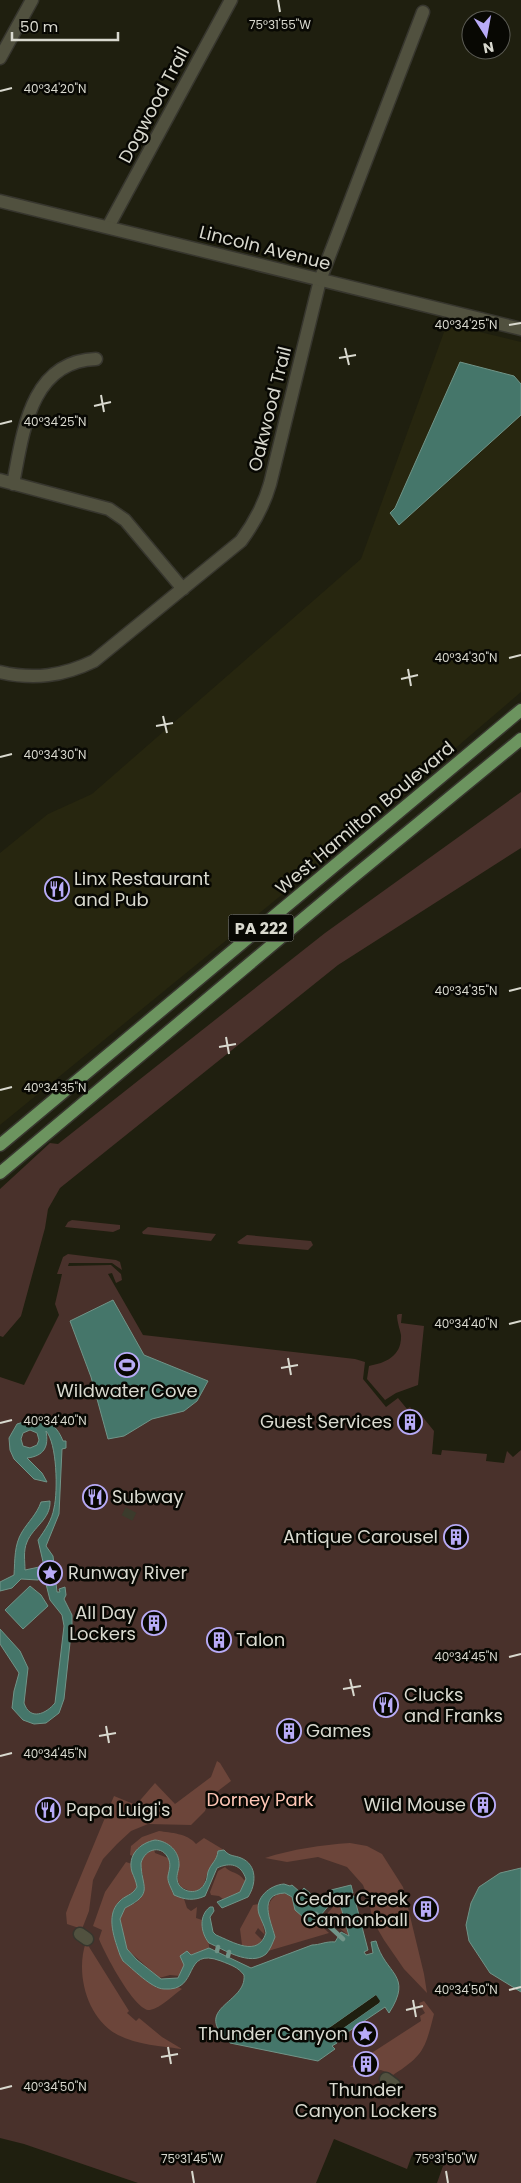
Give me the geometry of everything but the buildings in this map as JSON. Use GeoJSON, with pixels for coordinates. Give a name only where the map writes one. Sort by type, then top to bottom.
{"type":"FeatureCollection","features":[{"type":"Feature","properties":{"kind":"main road","name":"West Hamilton Boulevard"},"geometry":{"type":"LineString","coordinates":[[0,1145],[521,710]]}},
{"type":"Feature","properties":{"kind":"main road","name":"PA 222"},"geometry":{"type":"LineString","coordinates":[[0,1173],[339,888],[521,739]]}},
{"type":"Feature","properties":{"kind":"street"},"geometry":{"type":"LineString","coordinates":[[0,58],[32,0]]}},
{"type":"Feature","properties":{"kind":"street","name":"Dogwood Trail"},"geometry":{"type":"LineString","coordinates":[[108,227],[231,0]]}},
{"type":"Feature","properties":{"kind":"street","name":"Oakwood Trail"},"geometry":{"type":"LineString","coordinates":[[0,672],[35,677],[56,675],[75,670],[101,657],[241,541],[254,524],[264,504],[320,280],[423,12]]}},
{"type":"Feature","properties":{"kind":"street","name":"Lincoln Avenue"},"geometry":{"type":"LineString","coordinates":[[0,200],[521,329]]}},
{"type":"Feature","properties":{"kind":"street"},"geometry":{"type":"LineString","coordinates":[[13,484],[24,427],[31,407],[42,388],[53,375],[65,366],[77,361],[96,359]]}},
{"type":"Feature","properties":{"kind":"street"},"geometry":{"type":"LineString","coordinates":[[0,480],[109,509],[125,520],[183,589]]}},
{"type":"Feature","properties":{"kind":"shaded area"},"geometry":{"type":"Polygon","coordinates":[[[447,324],[521,342],[521,692],[333,853],[0,1125],[0,853],[48,814],[92,794],[361,559],[447,324]]]}},
{"type":"Feature","properties":{"kind":"shaded area"},"geometry":{"type":"Polygon","coordinates":[[[217,1761],[231,1781],[210,1797],[205,1811],[191,1825],[148,1824],[131,1831],[103,1859],[93,1880],[89,1911],[82,1929],[67,1924],[66,1913],[70,1902],[114,1796],[136,1805],[155,1783],[175,1804],[211,1777],[217,1761]]]}},
{"type":"Feature","properties":{"kind":"shaded area"},"geometry":{"type":"Polygon","coordinates":[[[159,1831],[184,1836],[196,1844],[204,1838],[224,1850],[218,1852],[200,1889],[192,1892],[181,1887],[178,1880],[178,1857],[155,1840],[140,1846],[133,1856],[130,1855],[131,1846],[142,1837],[159,1831]]]}},
{"type":"Feature","properties":{"kind":"shaded area"},"geometry":{"type":"Polygon","coordinates":[[[350,1843],[367,1846],[382,1854],[403,1887],[427,1993],[404,1969],[384,1940],[373,1921],[363,1885],[347,1867],[318,1857],[287,1862],[265,1858],[307,1848],[350,1843]]]}},
{"type":"Feature","properties":{"kind":"shaded area"},"geometry":{"type":"Polygon","coordinates":[[[154,1849],[155,1853],[168,1858],[170,1863],[169,1883],[181,1898],[184,1899],[187,1908],[191,1911],[197,1907],[196,1918],[202,1920],[208,1941],[209,1948],[191,1955],[180,1976],[170,1975],[159,1978],[127,1949],[120,1919],[125,1908],[137,1902],[143,1875],[140,1867],[142,1857],[154,1849]]]}},
{"type":"Feature","properties":{"kind":"shaded area"},"geometry":{"type":"Polygon","coordinates":[[[126,1862],[132,1864],[137,1887],[119,1902],[113,1914],[112,1928],[120,1955],[123,1961],[157,1988],[178,1987],[182,1989],[163,2004],[150,2010],[136,2002],[129,1992],[113,1968],[99,1939],[102,1930],[93,1926],[105,1892],[126,1862]]]}},
{"type":"Feature","properties":{"kind":"shaded area"},"geometry":{"type":"Polygon","coordinates":[[[225,1867],[240,1875],[244,1880],[246,1879],[240,1892],[223,1899],[219,1896],[211,1895],[210,1892],[218,1871],[225,1867]]]}},
{"type":"Feature","properties":{"kind":"shaded area"},"geometry":{"type":"Polygon","coordinates":[[[279,1893],[294,1899],[311,1923],[314,1919],[329,1933],[268,1951],[275,1936],[269,1918],[269,1907],[273,1897],[279,1893]]]}},
{"type":"Feature","properties":{"kind":"shaded area"},"geometry":{"type":"Polygon","coordinates":[[[339,1900],[349,1936],[325,1916],[339,1900]]]}},
{"type":"Feature","properties":{"kind":"shaded area"},"geometry":{"type":"Polygon","coordinates":[[[259,1904],[265,1935],[258,1928],[255,1933],[263,1941],[253,1947],[242,1945],[240,1929],[253,1905],[259,1904]]]}},
{"type":"Feature","properties":{"kind":"shaded area"},"geometry":{"type":"Polygon","coordinates":[[[86,1942],[129,2011],[127,2013],[136,2021],[139,2018],[162,2037],[182,2049],[133,2041],[107,2028],[98,2018],[91,2007],[83,1981],[83,1954],[86,1942]]]}},
{"type":"Feature","properties":{"kind":"shaded area"},"geometry":{"type":"Polygon","coordinates":[[[424,2001],[434,2014],[422,2050],[411,2062],[393,2075],[381,2070],[368,2072],[368,2069],[374,2068],[373,2062],[359,2063],[358,2067],[350,2067],[421,2021],[420,2016],[425,2013],[419,2003],[424,2001]]]}},
{"type":"Feature","properties":{"kind":"green space"},"geometry":{"type":"Polygon","coordinates":[[[521,792],[521,848],[338,965],[60,1188],[48,1209],[45,1228],[21,1316],[3,1337],[0,1336],[0,1189],[50,1143],[58,1144],[325,933],[521,792]]]}},
{"type":"Feature","properties":{"kind":"green space"},"geometry":{"type":"Polygon","coordinates":[[[72,1220],[120,1225],[120,1229],[113,1232],[65,1227],[72,1220]]]}},
{"type":"Feature","properties":{"kind":"green space"},"geometry":{"type":"Polygon","coordinates":[[[148,1227],[216,1234],[211,1241],[143,1234],[142,1232],[148,1227]]]}},
{"type":"Feature","properties":{"kind":"green space"},"geometry":{"type":"Polygon","coordinates":[[[247,1235],[311,1241],[313,1245],[308,1250],[239,1244],[237,1242],[247,1235]]]}},
{"type":"Feature","properties":{"kind":"green space","name":"Dorney Park"},"geometry":{"type":"Polygon","coordinates":[[[68,1254],[120,1262],[122,1270],[112,1263],[69,1263],[68,1266],[111,1265],[121,1274],[122,1280],[116,1283],[112,1273],[108,1274],[143,1335],[355,1359],[365,1362],[363,1379],[386,1407],[398,1398],[407,1409],[410,1407],[414,1412],[417,1410],[434,1431],[432,1454],[441,1455],[442,1450],[487,1454],[486,1461],[504,1463],[507,1451],[513,1457],[521,1450],[521,2183],[437,2183],[443,2166],[412,2155],[407,2169],[334,2139],[316,2183],[138,2183],[24,2144],[0,2138],[0,1377],[24,1385],[59,1315],[55,1304],[62,1274],[57,1274],[63,1257],[68,1254]]]}},
{"type":"Feature","properties":{"kind":"green space"},"geometry":{"type":"Polygon","coordinates":[[[402,1314],[401,1323],[424,1326],[418,1385],[396,1393],[385,1400],[367,1379],[369,1366],[381,1363],[392,1357],[399,1348],[401,1335],[397,1315],[402,1314]]]}},
{"type":"Feature","properties":{"kind":"water"},"geometry":{"type":"Polygon","coordinates":[[[460,362],[514,376],[521,384],[521,415],[399,525],[390,513],[395,508],[460,362]]]}},
{"type":"Feature","properties":{"kind":"water","name":"Wildwater Cove"},"geometry":{"type":"Polygon","coordinates":[[[113,1300],[144,1355],[208,1381],[197,1401],[184,1411],[152,1419],[124,1436],[108,1439],[91,1377],[70,1321],[113,1300]]]}},
{"type":"Feature","properties":{"kind":"water","name":"Runway River"},"geometry":{"type":"Polygon","coordinates":[[[37,1418],[53,1426],[59,1432],[63,1441],[66,1441],[66,1448],[62,1449],[59,1514],[46,1546],[53,1556],[57,1592],[60,1592],[59,1589],[65,1587],[66,1595],[64,1599],[72,1615],[64,1699],[59,1713],[46,1723],[34,1724],[23,1720],[12,1708],[19,1673],[0,1644],[0,1629],[20,1651],[28,1668],[24,1703],[27,1709],[34,1714],[43,1713],[55,1703],[64,1626],[62,1615],[50,1600],[44,1576],[38,1580],[21,1579],[12,1588],[0,1591],[0,1582],[14,1575],[15,1553],[19,1537],[41,1502],[50,1501],[48,1513],[30,1537],[25,1552],[25,1570],[44,1566],[38,1540],[48,1525],[53,1512],[56,1468],[50,1437],[46,1431],[47,1442],[44,1450],[38,1455],[27,1458],[42,1473],[47,1482],[34,1479],[14,1459],[10,1450],[9,1438],[17,1424],[37,1418]],[[30,1430],[23,1433],[21,1439],[23,1446],[30,1448],[37,1445],[39,1440],[37,1433],[30,1430]]]}},
{"type":"Feature","properties":{"kind":"water"},"geometry":{"type":"Polygon","coordinates":[[[30,1586],[41,1595],[48,1606],[23,1629],[5,1610],[30,1586]]]}},
{"type":"Feature","properties":{"kind":"water"},"geometry":{"type":"Polygon","coordinates":[[[155,1840],[164,1842],[175,1851],[179,1861],[177,1880],[179,1885],[185,1890],[193,1892],[203,1887],[218,1851],[224,1850],[230,1855],[247,1861],[253,1870],[254,1876],[253,1887],[248,1897],[222,1908],[217,1902],[240,1892],[246,1879],[238,1867],[226,1865],[217,1868],[205,1896],[197,1899],[186,1899],[174,1895],[168,1881],[170,1864],[166,1855],[159,1850],[150,1851],[146,1854],[141,1863],[143,1893],[134,1903],[125,1908],[120,1919],[127,1949],[137,1960],[161,1979],[178,1978],[184,1965],[180,1956],[187,1951],[191,1955],[209,1948],[251,1968],[312,1945],[335,1942],[341,1932],[349,1936],[339,1900],[354,1896],[368,1950],[364,1952],[366,1955],[373,1953],[371,1942],[376,1941],[380,1952],[398,1982],[399,1990],[389,2013],[385,2007],[336,2040],[337,2043],[332,2046],[335,2049],[318,2061],[230,2043],[219,2031],[216,2021],[218,2013],[223,2006],[243,1985],[244,1975],[234,1966],[209,1958],[200,1959],[183,1984],[175,1988],[164,1989],[154,1986],[142,1978],[123,1961],[120,1955],[112,1928],[113,1914],[119,1902],[137,1887],[131,1866],[133,1855],[140,1847],[155,1840]],[[376,1995],[322,2033],[326,2037],[331,2034],[332,2036],[379,2003],[376,1995]]]}},
{"type":"Feature","properties":{"kind":"water"},"geometry":{"type":"Polygon","coordinates":[[[521,1868],[521,1992],[490,1973],[469,1941],[466,1925],[471,1903],[479,1887],[500,1873],[521,1868]]]}},
{"type":"Feature","properties":{"kind":"water"},"geometry":{"type":"Polygon","coordinates":[[[284,1884],[292,1885],[300,1892],[304,1888],[320,1902],[331,1890],[351,1885],[353,1893],[335,1898],[316,1921],[314,1919],[311,1924],[295,1910],[292,1897],[285,1893],[271,1898],[268,1903],[268,1909],[275,1937],[266,1954],[260,1958],[252,1959],[237,1956],[209,1943],[206,1939],[202,1929],[202,1919],[206,1910],[213,1907],[214,1911],[210,1917],[213,1932],[216,1935],[244,1946],[257,1945],[262,1941],[266,1933],[258,1908],[261,1898],[264,1893],[273,1887],[284,1884]]]}},
{"type":"Feature","properties":{"kind":"pier"},"geometry":{"type":"Polygon","coordinates":[[[376,1995],[380,2001],[379,2003],[332,2036],[330,2034],[326,2037],[322,2033],[376,1995]]]}},
{"type":"Feature","properties":{"kind":"waterway","name":"Thunder Canyon"},"geometry":{"type":"LineString","coordinates":[[316,1914],[343,1939]]}},
{"type":"Feature","properties":{"kind":"waterway"},"geometry":{"type":"LineString","coordinates":[[217,1951],[218,1947]]}},
{"type":"Feature","properties":{"kind":"waterway"},"geometry":{"type":"LineString","coordinates":[[228,1956],[229,1952]]}},
{"type":"Feature","properties":{"kind":"tunnel"},"geometry":{"type":"LineString","coordinates":[[127,1518],[131,1510]]}},
{"type":"Feature","properties":{"kind":"place","name":"Linx Restaurant and Pub"},"geometry":{"type":"Point","coordinates":[57,889]}},
{"type":"Feature","properties":{"kind":"place","name":"Wildwater Cove"},"geometry":{"type":"Point","coordinates":[127,1365]}},
{"type":"Feature","properties":{"kind":"place","name":"Guest Services"},"geometry":{"type":"Point","coordinates":[410,1422]}},
{"type":"Feature","properties":{"kind":"place","name":"Subway"},"geometry":{"type":"Point","coordinates":[95,1497]}},
{"type":"Feature","properties":{"kind":"place","name":"Antique Carousel"},"geometry":{"type":"Point","coordinates":[456,1537]}},
{"type":"Feature","properties":{"kind":"place","name":"Runway River"},"geometry":{"type":"Point","coordinates":[50,1573]}},
{"type":"Feature","properties":{"kind":"place","name":"All Day Lockers"},"geometry":{"type":"Point","coordinates":[154,1623]}},
{"type":"Feature","properties":{"kind":"place","name":"Talon"},"geometry":{"type":"Point","coordinates":[219,1640]}},
{"type":"Feature","properties":{"kind":"place","name":"Clucks and Franks"},"geometry":{"type":"Point","coordinates":[386,1705]}},
{"type":"Feature","properties":{"kind":"place","name":"Games"},"geometry":{"type":"Point","coordinates":[289,1731]}},
{"type":"Feature","properties":{"kind":"place","name":"Wild Mouse"},"geometry":{"type":"Point","coordinates":[483,1805]}},
{"type":"Feature","properties":{"kind":"place","name":"Papa Luigi's"},"geometry":{"type":"Point","coordinates":[48,1810]}},
{"type":"Feature","properties":{"kind":"place","name":"Cedar Creek Cannonball"},"geometry":{"type":"Point","coordinates":[426,1909]}},
{"type":"Feature","properties":{"kind":"place","name":"Thunder Canyon"},"geometry":{"type":"Point","coordinates":[365,2034]}},
{"type":"Feature","properties":{"kind":"place","name":"Thunder Canyon Lockers"},"geometry":{"type":"Point","coordinates":[366,2064]}}]}
